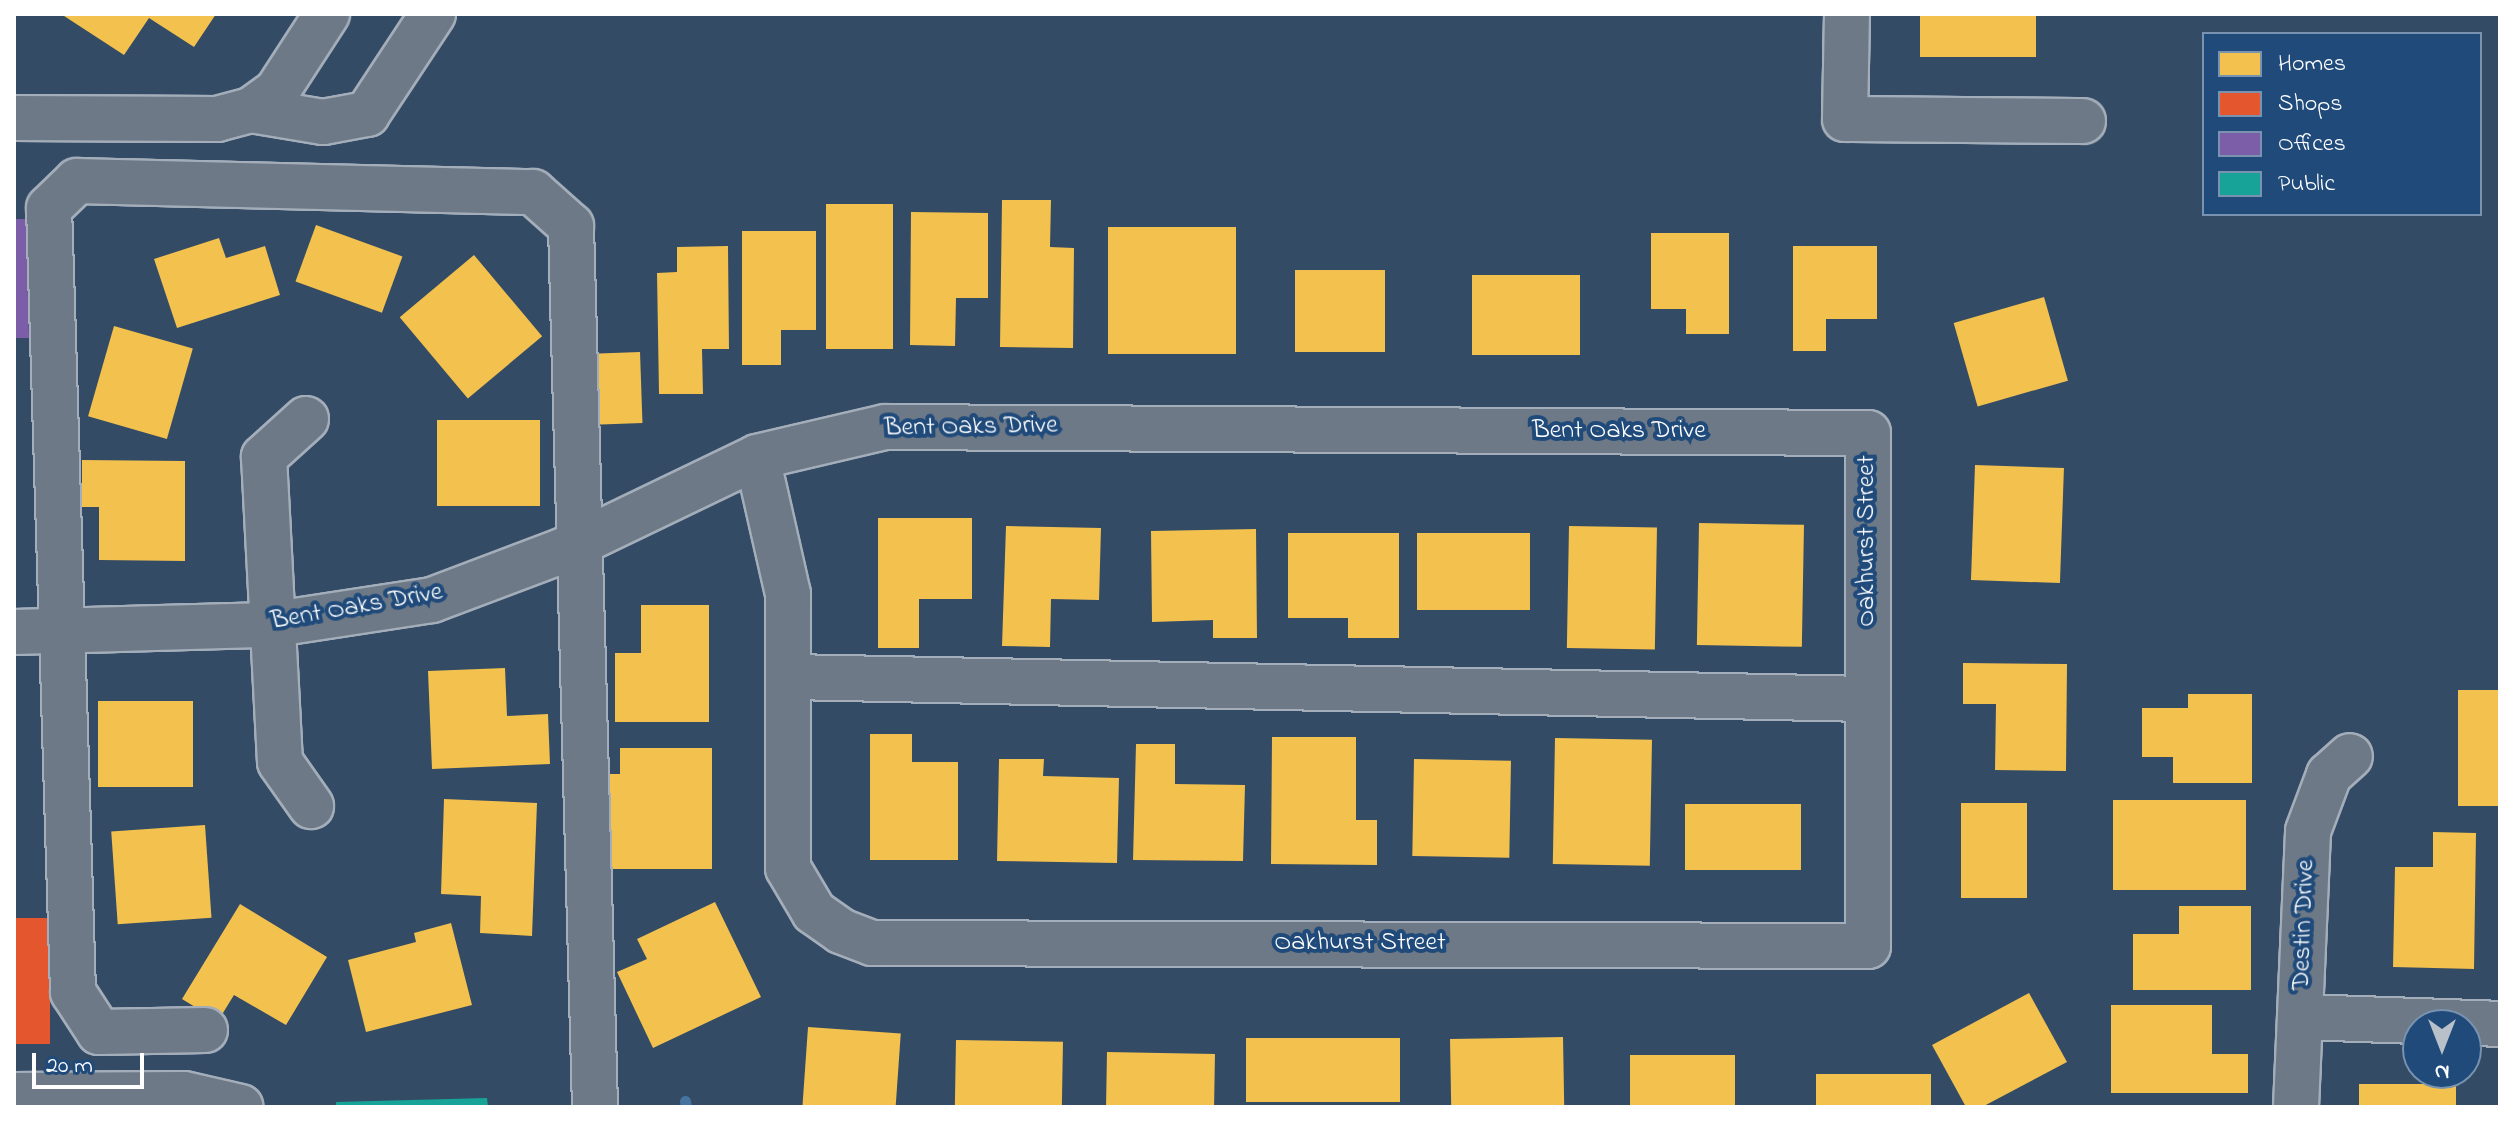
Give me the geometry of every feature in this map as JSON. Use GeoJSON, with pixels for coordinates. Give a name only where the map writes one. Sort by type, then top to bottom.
{"type":"FeatureCollection","features":[{"type":"Feature","properties":{"kind":"street"},"geometry":{"type":"LineString","coordinates":[[14,118],[217,119],[251,110],[277,91],[327,14]]}},
{"type":"Feature","properties":{"kind":"street"},"geometry":{"type":"LineString","coordinates":[[251,110],[323,122],[367,114],[433,14]]}},
{"type":"Feature","properties":{"kind":"street"},"geometry":{"type":"LineString","coordinates":[[1847,14],[1845,119],[2083,121]]}},
{"type":"Feature","properties":{"kind":"street"},"geometry":{"type":"LineString","coordinates":[[205,1030],[99,1032],[73,992],[49,208],[77,181],[533,192],[571,226],[577,544],[595,1107]]}},
{"type":"Feature","properties":{"kind":"street"},"geometry":{"type":"LineString","coordinates":[[306,419],[264,457],[269,625],[280,762],[311,806]]}},
{"type":"Feature","properties":{"kind":"street","name":"Bent Oaks Drive"},"geometry":{"type":"LineString","coordinates":[[14,632],[269,625],[432,600],[577,544],[757,457],[885,427],[928,424],[1868,433]]}},
{"type":"Feature","properties":{"kind":"street","name":"Oakhurst Street"},"geometry":{"type":"LineString","coordinates":[[757,457],[783,551],[790,677],[788,868],[814,912],[872,943],[1868,946],[1868,433]]}},
{"type":"Feature","properties":{"kind":"street"},"geometry":{"type":"LineString","coordinates":[[790,677],[1868,699]]}},
{"type":"Feature","properties":{"kind":"street","name":"Destin Drive"},"geometry":{"type":"LineString","coordinates":[[2296,1107],[2308,831],[2329,775],[2350,756]]}},
{"type":"Feature","properties":{"kind":"street"},"geometry":{"type":"LineString","coordinates":[[2302,1017],[2500,1024]]}},
{"type":"Feature","properties":{"kind":"street"},"geometry":{"type":"LineString","coordinates":[[14,1095],[184,1094],[241,1107]]}},
{"type":"Feature","properties":{"kind":"building: Homes"},"geometry":{"type":"Polygon","coordinates":[[[61,14],[216,14],[194,47],[149,18],[124,55],[61,14]]]}},
{"type":"Feature","properties":{"kind":"building: Homes"},"geometry":{"type":"Polygon","coordinates":[[[1920,14],[2036,14],[2036,57],[1920,57],[1920,14]]]}},
{"type":"Feature","properties":{"kind":"building: Homes"},"geometry":{"type":"Polygon","coordinates":[[[1002,200],[1051,200],[1050,247],[1074,248],[1073,348],[1000,347],[1002,200]]]}},
{"type":"Feature","properties":{"kind":"building: Homes"},"geometry":{"type":"Polygon","coordinates":[[[826,204],[893,204],[893,349],[826,349],[826,204]]]}},
{"type":"Feature","properties":{"kind":"building: Homes"},"geometry":{"type":"Polygon","coordinates":[[[911,212],[988,213],[988,298],[956,298],[955,346],[910,345],[911,212]]]}},
{"type":"Feature","properties":{"kind":"building: Homes"},"geometry":{"type":"Polygon","coordinates":[[[316,225],[402,256],[382,313],[295,281],[316,225]]]}},
{"type":"Feature","properties":{"kind":"building: Homes"},"geometry":{"type":"Polygon","coordinates":[[[1108,227],[1236,227],[1236,354],[1108,354],[1108,227]]]}},
{"type":"Feature","properties":{"kind":"building: Homes"},"geometry":{"type":"Polygon","coordinates":[[[742,231],[816,231],[816,330],[781,330],[781,365],[742,365],[742,231]]]}},
{"type":"Feature","properties":{"kind":"building: Homes"},"geometry":{"type":"Polygon","coordinates":[[[1651,233],[1729,233],[1729,334],[1686,334],[1686,309],[1651,309],[1651,233]]]}},
{"type":"Feature","properties":{"kind":"building: Homes"},"geometry":{"type":"Polygon","coordinates":[[[219,238],[226,258],[265,246],[280,295],[177,328],[154,259],[219,238]]]}},
{"type":"Feature","properties":{"kind":"building: Homes"},"geometry":{"type":"Polygon","coordinates":[[[728,246],[729,349],[702,349],[703,394],[659,394],[657,273],[677,272],[677,247],[728,246]]]}},
{"type":"Feature","properties":{"kind":"building: Homes"},"geometry":{"type":"Polygon","coordinates":[[[1793,246],[1877,246],[1877,319],[1826,319],[1826,351],[1793,351],[1793,246]]]}},
{"type":"Feature","properties":{"kind":"building: Homes"},"geometry":{"type":"Polygon","coordinates":[[[474,255],[542,336],[468,399],[400,317],[474,255]]]}},
{"type":"Feature","properties":{"kind":"building: Homes"},"geometry":{"type":"Polygon","coordinates":[[[1295,270],[1385,270],[1385,352],[1295,352],[1295,270]]]}},
{"type":"Feature","properties":{"kind":"building: Homes"},"geometry":{"type":"Polygon","coordinates":[[[1472,275],[1580,275],[1580,355],[1472,355],[1472,275]]]}},
{"type":"Feature","properties":{"kind":"building: Homes"},"geometry":{"type":"Polygon","coordinates":[[[2044,297],[2068,381],[1978,407],[1954,323],[2044,297]]]}},
{"type":"Feature","properties":{"kind":"building: Homes"},"geometry":{"type":"Polygon","coordinates":[[[114,326],[193,349],[167,439],[88,416],[114,326]]]}},
{"type":"Feature","properties":{"kind":"building: Homes"},"geometry":{"type":"Polygon","coordinates":[[[640,352],[642,423],[588,425],[585,354],[640,352]]]}},
{"type":"Feature","properties":{"kind":"building: Homes"},"geometry":{"type":"Polygon","coordinates":[[[437,420],[540,420],[540,506],[437,506],[437,420]]]}},
{"type":"Feature","properties":{"kind":"building: Homes"},"geometry":{"type":"Polygon","coordinates":[[[82,460],[185,461],[185,561],[99,560],[99,507],[82,507],[82,460]]]}},
{"type":"Feature","properties":{"kind":"building: Homes"},"geometry":{"type":"Polygon","coordinates":[[[1975,465],[2064,468],[2060,583],[1971,580],[1975,465]]]}},
{"type":"Feature","properties":{"kind":"building: Homes"},"geometry":{"type":"Polygon","coordinates":[[[878,518],[972,518],[972,599],[919,599],[919,648],[878,648],[878,518]]]}},
{"type":"Feature","properties":{"kind":"building: Homes"},"geometry":{"type":"Polygon","coordinates":[[[1699,523],[1804,525],[1802,647],[1697,645],[1699,523]]]}},
{"type":"Feature","properties":{"kind":"building: Homes"},"geometry":{"type":"Polygon","coordinates":[[[1006,526],[1101,528],[1099,600],[1051,599],[1050,647],[1002,646],[1006,526]]]}},
{"type":"Feature","properties":{"kind":"building: Homes"},"geometry":{"type":"Polygon","coordinates":[[[1569,526],[1657,528],[1655,650],[1567,648],[1569,526]]]}},
{"type":"Feature","properties":{"kind":"building: Homes"},"geometry":{"type":"Polygon","coordinates":[[[1256,529],[1257,638],[1213,638],[1213,620],[1152,622],[1151,531],[1256,529]]]}},
{"type":"Feature","properties":{"kind":"building: Homes"},"geometry":{"type":"Polygon","coordinates":[[[1288,533],[1399,533],[1399,638],[1348,638],[1348,618],[1288,618],[1288,533]]]}},
{"type":"Feature","properties":{"kind":"building: Homes"},"geometry":{"type":"Polygon","coordinates":[[[1417,533],[1530,533],[1530,610],[1417,610],[1417,533]]]}},
{"type":"Feature","properties":{"kind":"building: Homes"},"geometry":{"type":"Polygon","coordinates":[[[641,605],[709,605],[709,722],[615,722],[615,653],[641,653],[641,605]]]}},
{"type":"Feature","properties":{"kind":"building: Homes"},"geometry":{"type":"Polygon","coordinates":[[[1963,663],[2067,664],[2066,771],[1995,770],[1996,704],[1963,704],[1963,663]]]}},
{"type":"Feature","properties":{"kind":"building: Homes"},"geometry":{"type":"Polygon","coordinates":[[[505,668],[507,716],[548,714],[550,764],[432,769],[428,671],[505,668]]]}},
{"type":"Feature","properties":{"kind":"building: Homes"},"geometry":{"type":"Polygon","coordinates":[[[2458,690],[2500,690],[2500,806],[2458,806],[2458,690]]]}},
{"type":"Feature","properties":{"kind":"building: Homes"},"geometry":{"type":"Polygon","coordinates":[[[2188,694],[2252,694],[2252,783],[2173,783],[2173,757],[2142,757],[2142,708],[2188,708],[2188,694]]]}},
{"type":"Feature","properties":{"kind":"building: Homes"},"geometry":{"type":"Polygon","coordinates":[[[98,701],[193,701],[193,787],[98,787],[98,701]]]}},
{"type":"Feature","properties":{"kind":"building: Homes"},"geometry":{"type":"Polygon","coordinates":[[[870,734],[912,734],[912,762],[958,762],[958,860],[870,860],[870,734]]]}},
{"type":"Feature","properties":{"kind":"building: Homes"},"geometry":{"type":"Polygon","coordinates":[[[1272,737],[1356,737],[1356,820],[1377,820],[1377,865],[1271,864],[1272,737]]]}},
{"type":"Feature","properties":{"kind":"building: Homes"},"geometry":{"type":"Polygon","coordinates":[[[1555,738],[1652,740],[1650,866],[1553,864],[1555,738]]]}},
{"type":"Feature","properties":{"kind":"building: Homes"},"geometry":{"type":"Polygon","coordinates":[[[1136,744],[1175,744],[1175,784],[1245,785],[1243,861],[1133,860],[1136,744]]]}},
{"type":"Feature","properties":{"kind":"building: Homes"},"geometry":{"type":"Polygon","coordinates":[[[620,748],[712,748],[712,869],[605,869],[605,774],[620,774],[620,748]]]}},
{"type":"Feature","properties":{"kind":"building: Homes"},"geometry":{"type":"Polygon","coordinates":[[[999,759],[1044,759],[1043,776],[1119,778],[1117,863],[997,861],[999,759]]]}},
{"type":"Feature","properties":{"kind":"building: Homes"},"geometry":{"type":"Polygon","coordinates":[[[1414,759],[1511,761],[1509,858],[1412,856],[1414,759]]]}},
{"type":"Feature","properties":{"kind":"building: Homes"},"geometry":{"type":"Polygon","coordinates":[[[444,799],[537,803],[532,936],[480,933],[481,896],[441,894],[444,799]]]}},
{"type":"Feature","properties":{"kind":"building: Homes"},"geometry":{"type":"Polygon","coordinates":[[[2113,800],[2246,800],[2246,890],[2113,890],[2113,800]]]}},
{"type":"Feature","properties":{"kind":"building: Homes"},"geometry":{"type":"Polygon","coordinates":[[[1961,803],[2027,803],[2027,898],[1961,898],[1961,803]]]}},
{"type":"Feature","properties":{"kind":"building: Homes"},"geometry":{"type":"Polygon","coordinates":[[[1685,804],[1801,804],[1801,870],[1685,870],[1685,804]]]}},
{"type":"Feature","properties":{"kind":"building: Homes"},"geometry":{"type":"Polygon","coordinates":[[[205,825],[211,918],[118,924],[111,832],[205,825]]]}},
{"type":"Feature","properties":{"kind":"building: Homes"},"geometry":{"type":"Polygon","coordinates":[[[2433,832],[2476,833],[2474,969],[2393,967],[2395,867],[2433,867],[2433,832]]]}},
{"type":"Feature","properties":{"kind":"building: Homes"},"geometry":{"type":"Polygon","coordinates":[[[715,902],[761,997],[653,1048],[617,972],[647,959],[637,939],[715,902]]]}},
{"type":"Feature","properties":{"kind":"building: Homes"},"geometry":{"type":"Polygon","coordinates":[[[240,904],[327,957],[286,1025],[234,995],[218,1021],[182,999],[240,904]]]}},
{"type":"Feature","properties":{"kind":"building: Homes"},"geometry":{"type":"Polygon","coordinates":[[[2179,906],[2251,906],[2251,990],[2133,990],[2133,934],[2179,934],[2179,906]]]}},
{"type":"Feature","properties":{"kind":"building: Homes"},"geometry":{"type":"Polygon","coordinates":[[[451,923],[472,1005],[366,1032],[348,960],[416,942],[414,933],[451,923]]]}},
{"type":"Feature","properties":{"kind":"building: Homes"},"geometry":{"type":"Polygon","coordinates":[[[2029,993],[2067,1062],[1982,1107],[1966,1107],[1932,1045],[2029,993]]]}},
{"type":"Feature","properties":{"kind":"building: Homes"},"geometry":{"type":"Polygon","coordinates":[[[2111,1005],[2212,1005],[2212,1054],[2248,1054],[2248,1093],[2111,1093],[2111,1005]]]}},
{"type":"Feature","properties":{"kind":"building: Homes"},"geometry":{"type":"Polygon","coordinates":[[[808,1027],[901,1033],[896,1107],[802,1107],[808,1027]]]}},
{"type":"Feature","properties":{"kind":"building: Homes"},"geometry":{"type":"Polygon","coordinates":[[[1563,1037],[1564,1107],[1451,1107],[1450,1039],[1563,1037]]]}},
{"type":"Feature","properties":{"kind":"building: Homes"},"geometry":{"type":"Polygon","coordinates":[[[1246,1038],[1400,1038],[1400,1102],[1246,1102],[1246,1038]]]}},
{"type":"Feature","properties":{"kind":"building: Homes"},"geometry":{"type":"Polygon","coordinates":[[[956,1040],[1063,1042],[1062,1107],[955,1107],[956,1040]]]}},
{"type":"Feature","properties":{"kind":"building: Homes"},"geometry":{"type":"Polygon","coordinates":[[[1107,1052],[1215,1054],[1214,1107],[1106,1107],[1107,1052]]]}},
{"type":"Feature","properties":{"kind":"building: Homes"},"geometry":{"type":"Polygon","coordinates":[[[1630,1055],[1735,1055],[1735,1107],[1630,1107],[1630,1055]]]}},
{"type":"Feature","properties":{"kind":"building: Homes"},"geometry":{"type":"Polygon","coordinates":[[[1816,1074],[1931,1074],[1931,1107],[1816,1107],[1816,1074]]]}},
{"type":"Feature","properties":{"kind":"building: Homes"},"geometry":{"type":"Polygon","coordinates":[[[2359,1084],[2402,1084],[2402,1089],[2456,1089],[2456,1107],[2359,1107],[2359,1084]]]}},
{"type":"Feature","properties":{"kind":"building: Shops"},"geometry":{"type":"Polygon","coordinates":[[[14,918],[50,918],[50,1044],[14,1044],[14,918]]]}},
{"type":"Feature","properties":{"kind":"building: Offices"},"geometry":{"type":"Polygon","coordinates":[[[14,219],[26,219],[29,338],[14,338],[14,219]]]}},
{"type":"Feature","properties":{"kind":"building: Public"},"geometry":{"type":"Polygon","coordinates":[[[487,1098],[488,1107],[336,1107],[336,1102],[487,1098]]]}},
{"type":"Feature","properties":{"kind":"waterway"},"geometry":{"type":"LineString","coordinates":[[685,1101],[686,1107]]}}]}
